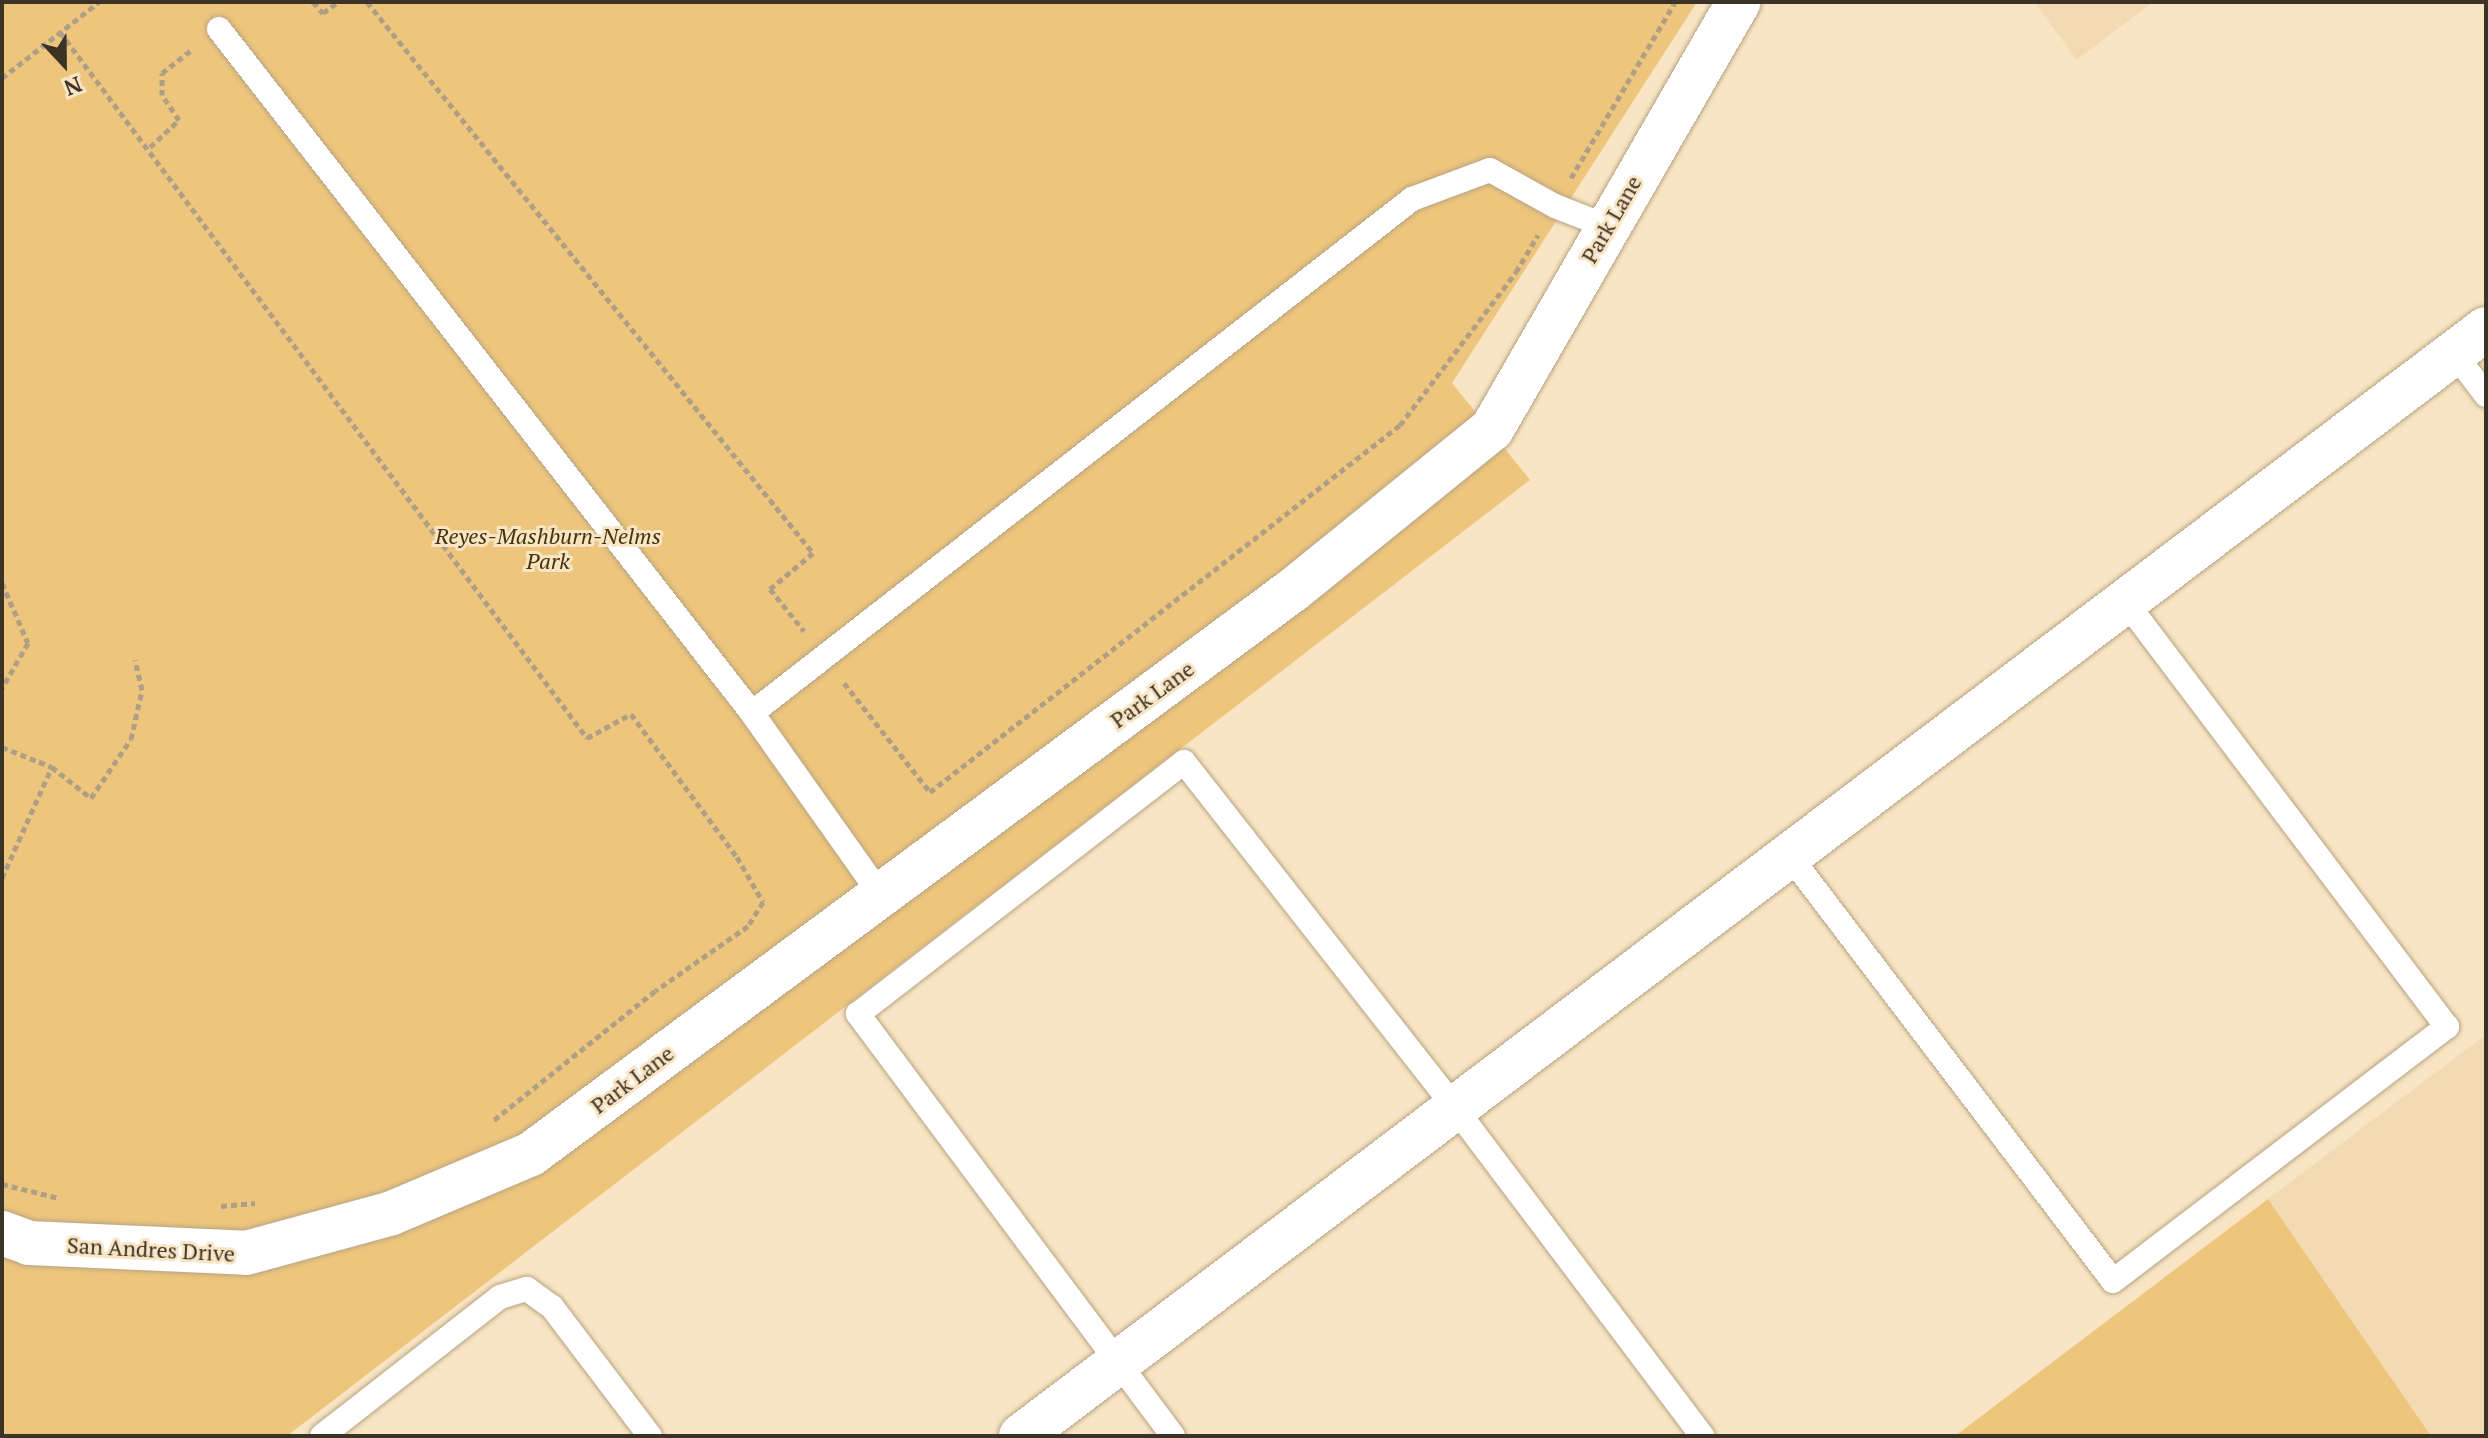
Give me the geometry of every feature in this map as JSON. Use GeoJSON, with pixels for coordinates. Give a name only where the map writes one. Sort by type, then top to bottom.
{"type":"FeatureCollection","features":[{"type":"Feature","properties":{"kind":"street","name":"Park Lane"},"geometry":{"type":"LineString","coordinates":[[392,1213],[531,1154],[1293,590],[1492,429],[1606,226],[1739,2]]}},
{"type":"Feature","properties":{"kind":"street"},"geometry":{"type":"LineString","coordinates":[[1021,1436],[2470,341]]}},
{"type":"Feature","properties":{"kind":"street","name":"San Andres Drive"},"geometry":{"type":"LineString","coordinates":[[2,1233],[29,1243],[246,1253],[392,1213]]}},
{"type":"Feature","properties":{"kind":"lane"},"geometry":{"type":"LineString","coordinates":[[219,29],[752,713],[880,894]]}},
{"type":"Feature","properties":{"kind":"lane"},"geometry":{"type":"LineString","coordinates":[[752,713],[1412,199],[1490,170],[1555,206],[1606,226]]}},
{"type":"Feature","properties":{"kind":"lane"},"geometry":{"type":"LineString","coordinates":[[2470,341],[2486,395]]}},
{"type":"Feature","properties":{"kind":"lane"},"geometry":{"type":"LineString","coordinates":[[1789,855],[2113,1281],[2447,1027],[2125,601]]}},
{"type":"Feature","properties":{"kind":"lane"},"geometry":{"type":"LineString","coordinates":[[1173,1436],[858,1014],[1184,762],[1455,1108],[1702,1436]]}},
{"type":"Feature","properties":{"kind":"lane"},"geometry":{"type":"LineString","coordinates":[[322,1436],[500,1297],[527,1289],[552,1307],[650,1436]]}},
{"type":"Feature","properties":{"kind":"path"},"geometry":{"type":"LineString","coordinates":[[2,78],[99,2]]}},
{"type":"Feature","properties":{"kind":"path"},"geometry":{"type":"LineString","coordinates":[[313,2],[323,13],[338,2]]}},
{"type":"Feature","properties":{"kind":"path"},"geometry":{"type":"LineString","coordinates":[[367,2],[813,553],[770,589],[930,792],[1400,425],[1516,272],[1675,2]]}},
{"type":"Feature","properties":{"kind":"path"},"geometry":{"type":"LineString","coordinates":[[150,147],[179,120],[162,95],[162,73],[219,29]]}},
{"type":"Feature","properties":{"kind":"path"},"geometry":{"type":"LineString","coordinates":[[60,32],[150,147],[587,738],[631,714],[737,857],[763,902],[748,926],[655,991],[486,1127]]}},
{"type":"Feature","properties":{"kind":"path"},"geometry":{"type":"LineString","coordinates":[[2,583],[28,643],[2,688]]}},
{"type":"Feature","properties":{"kind":"path"},"geometry":{"type":"LineString","coordinates":[[2,747],[52,767],[91,798],[131,739],[142,690],[135,660]]}},
{"type":"Feature","properties":{"kind":"path"},"geometry":{"type":"LineString","coordinates":[[2,878],[52,767]]}},
{"type":"Feature","properties":{"kind":"path"},"geometry":{"type":"LineString","coordinates":[[2,1184],[66,1200]]}},
{"type":"Feature","properties":{"kind":"path"},"geometry":{"type":"LineString","coordinates":[[216,1206],[270,1202]]}},
{"type":"Feature","properties":{"kind":"shaded area"},"geometry":{"type":"Polygon","coordinates":[[[2034,2],[2153,2],[2077,60],[2034,2]]]}},
{"type":"Feature","properties":{"kind":"shaded area"},"geometry":{"type":"Polygon","coordinates":[[[2486,1035],[2486,1436],[2431,1436],[2268,1199],[2486,1035]]]}},
{"type":"Feature","properties":{"kind":"green space","name":"Reyes-Mashburn-Nelms Park"},"geometry":{"type":"Polygon","coordinates":[[[2,2],[1697,2],[1452,383],[1530,480],[287,1436],[2,1436],[2,2]]]}},
{"type":"Feature","properties":{"kind":"green space"},"geometry":{"type":"Polygon","coordinates":[[[2268,1199],[2431,1436],[1955,1436],[2268,1199]]]}}]}
